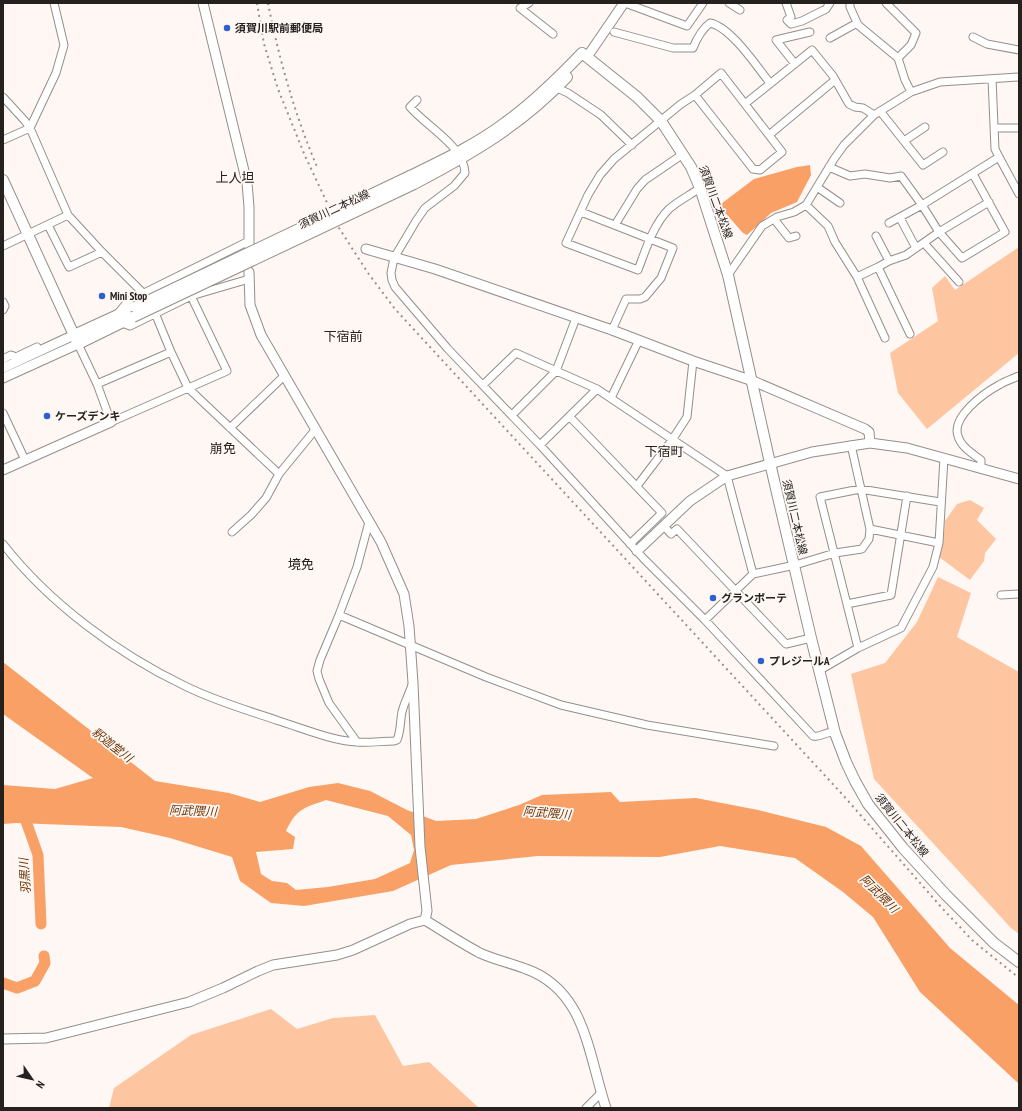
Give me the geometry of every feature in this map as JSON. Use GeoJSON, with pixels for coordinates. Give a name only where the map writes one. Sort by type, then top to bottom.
{"type":"FeatureCollection","features":[{"type":"Feature","properties":{"kind":"main road","name":"須賀川二本松線"},"geometry":{"type":"LineString","coordinates":[[76,339],[119,320],[133,318],[460,156],[510,128],[557,88],[584,55]]}},
{"type":"Feature","properties":{"kind":"main road","name":"須賀川二本松線"},"geometry":{"type":"LineString","coordinates":[[584,55],[637,98],[661,122],[691,167],[700,188],[728,275],[811,638],[835,732],[846,762],[868,804],[898,843],[946,896],[994,943],[1019,962]]}},
{"type":"Feature","properties":{"kind":"main road","name":"須賀川二本松線"},"geometry":{"type":"LineString","coordinates":[[460,156],[512,118],[584,55]]}},
{"type":"Feature","properties":{"kind":"main road"},"geometry":{"type":"LineString","coordinates":[[3,180],[76,339]]}},
{"type":"Feature","properties":{"kind":"main road","name":"須賀川二本松線"},"geometry":{"type":"LineString","coordinates":[[76,339],[99,328],[108,330],[135,307],[412,180]]}},
{"type":"Feature","properties":{"kind":"street"},"geometry":{"type":"LineString","coordinates":[[3,140],[30,128],[56,73],[64,45],[54,3]]}},
{"type":"Feature","properties":{"kind":"street"},"geometry":{"type":"LineString","coordinates":[[203,3],[247,183],[249,243],[128,301],[119,320],[130,326],[191,296],[249,276],[250,305],[261,335],[384,549],[404,594],[408,618],[413,683],[420,847],[427,911],[425,920]]}},
{"type":"Feature","properties":{"kind":"street"},"geometry":{"type":"LineString","coordinates":[[529,3],[520,8],[553,34]]}},
{"type":"Feature","properties":{"kind":"street"},"geometry":{"type":"LineString","coordinates":[[584,55],[618,3]]}},
{"type":"Feature","properties":{"kind":"street"},"geometry":{"type":"LineString","coordinates":[[584,55],[625,3],[687,26],[703,3]]}},
{"type":"Feature","properties":{"kind":"street"},"geometry":{"type":"LineString","coordinates":[[729,3],[740,10]]}},
{"type":"Feature","properties":{"kind":"street"},"geometry":{"type":"LineString","coordinates":[[786,3],[791,17],[787,20],[793,24],[826,9],[830,3]]}},
{"type":"Feature","properties":{"kind":"street"},"geometry":{"type":"LineString","coordinates":[[850,3],[850,7],[857,23],[898,58],[910,92]]}},
{"type":"Feature","properties":{"kind":"street"},"geometry":{"type":"LineString","coordinates":[[886,3],[916,33],[911,44],[898,58]]}},
{"type":"Feature","properties":{"kind":"street"},"geometry":{"type":"LineString","coordinates":[[614,32],[673,48],[693,48],[699,35],[706,26],[710,23],[715,24],[730,34],[770,83]]}},
{"type":"Feature","properties":{"kind":"street"},"geometry":{"type":"LineString","coordinates":[[830,38],[857,23]]}},
{"type":"Feature","properties":{"kind":"street"},"geometry":{"type":"LineString","coordinates":[[795,64],[776,40],[810,32]]}},
{"type":"Feature","properties":{"kind":"street"},"geometry":{"type":"LineString","coordinates":[[973,37],[986,44],[1019,50]]}},
{"type":"Feature","properties":{"kind":"street"},"geometry":{"type":"LineString","coordinates":[[746,103],[812,50],[833,76],[850,104],[855,107],[877,113],[904,141],[923,165],[943,152]]}},
{"type":"Feature","properties":{"kind":"street"},"geometry":{"type":"LineString","coordinates":[[695,95],[753,169],[760,170],[782,152],[770,134],[721,73],[614,158],[600,175],[588,195],[566,243],[638,270],[650,238],[662,217],[670,208],[700,188]]}},
{"type":"Feature","properties":{"kind":"street"},"geometry":{"type":"LineString","coordinates":[[728,275],[762,226],[806,205],[844,145],[877,113],[910,92],[940,82],[1019,77]]}},
{"type":"Feature","properties":{"kind":"street"},"geometry":{"type":"LineString","coordinates":[[992,79],[995,149],[1019,194]]}},
{"type":"Feature","properties":{"kind":"street"},"geometry":{"type":"LineString","coordinates":[[770,134],[835,80]]}},
{"type":"Feature","properties":{"kind":"street"},"geometry":{"type":"LineString","coordinates":[[557,88],[568,93],[601,115],[632,145]]}},
{"type":"Feature","properties":{"kind":"street"},"geometry":{"type":"LineString","coordinates":[[3,97],[30,128],[68,215],[144,294]]}},
{"type":"Feature","properties":{"kind":"street"},"geometry":{"type":"LineString","coordinates":[[417,100],[410,107],[419,118],[448,141],[460,156],[465,167],[465,173],[454,186],[425,208],[394,258],[391,272],[395,287],[429,328],[540,445],[637,552],[705,620],[813,736],[817,737],[829,731],[835,732]]}},
{"type":"Feature","properties":{"kind":"street"},"geometry":{"type":"LineString","coordinates":[[904,141],[925,126]]}},
{"type":"Feature","properties":{"kind":"street"},"geometry":{"type":"LineString","coordinates":[[994,128],[1019,128]]}},
{"type":"Feature","properties":{"kind":"street"},"geometry":{"type":"LineString","coordinates":[[615,225],[637,189],[646,180],[683,154]]}},
{"type":"Feature","properties":{"kind":"street"},"geometry":{"type":"LineString","coordinates":[[889,223],[922,205],[999,157]]}},
{"type":"Feature","properties":{"kind":"street"},"geometry":{"type":"LineString","coordinates":[[829,167],[850,176],[865,174],[890,178],[901,176],[939,232],[962,258],[1005,232],[973,174]]}},
{"type":"Feature","properties":{"kind":"street"},"geometry":{"type":"LineString","coordinates":[[817,187],[840,203]]}},
{"type":"Feature","properties":{"kind":"street"},"geometry":{"type":"LineString","coordinates":[[857,276],[906,255],[939,232],[989,202]]}},
{"type":"Feature","properties":{"kind":"street"},"geometry":{"type":"LineString","coordinates":[[806,205],[828,226],[835,242],[857,276],[885,338]]}},
{"type":"Feature","properties":{"kind":"street"},"geometry":{"type":"LineString","coordinates":[[581,212],[650,238],[672,248],[661,278],[645,298],[626,298],[612,330]]}},
{"type":"Feature","properties":{"kind":"street"},"geometry":{"type":"LineString","coordinates":[[3,246],[68,215]]}},
{"type":"Feature","properties":{"kind":"street"},"geometry":{"type":"LineString","coordinates":[[900,218],[916,248]]}},
{"type":"Feature","properties":{"kind":"street"},"geometry":{"type":"LineString","coordinates":[[774,219],[789,238],[796,236]]}},
{"type":"Feature","properties":{"kind":"street"},"geometry":{"type":"LineString","coordinates":[[48,225],[69,267],[102,252]]}},
{"type":"Feature","properties":{"kind":"street"},"geometry":{"type":"LineString","coordinates":[[876,236],[889,261]]}},
{"type":"Feature","properties":{"kind":"street"},"geometry":{"type":"LineString","coordinates":[[924,243],[959,282]]}},
{"type":"Feature","properties":{"kind":"street"},"geometry":{"type":"LineString","coordinates":[[366,249],[435,269],[612,330],[693,361],[753,381],[865,429],[869,432],[870,443]]}},
{"type":"Feature","properties":{"kind":"street"},"geometry":{"type":"LineString","coordinates":[[878,266],[910,334]]}},
{"type":"Feature","properties":{"kind":"street"},"geometry":{"type":"LineString","coordinates":[[3,470],[227,371],[191,296]]}},
{"type":"Feature","properties":{"kind":"street"},"geometry":{"type":"LineString","coordinates":[[3,302],[5,306],[3,310]]}},
{"type":"Feature","properties":{"kind":"street"},"geometry":{"type":"LineString","coordinates":[[155,313],[188,388],[279,474]]}},
{"type":"Feature","properties":{"kind":"street"},"geometry":{"type":"LineString","coordinates":[[512,416],[556,371],[576,318]]}},
{"type":"Feature","properties":{"kind":"street"},"geometry":{"type":"LineString","coordinates":[[3,368],[52,346],[76,339]]}},
{"type":"Feature","properties":{"kind":"street"},"geometry":{"type":"LineString","coordinates":[[3,378],[76,339]]}},
{"type":"Feature","properties":{"kind":"street"},"geometry":{"type":"LineString","coordinates":[[76,339],[97,384],[111,422]]}},
{"type":"Feature","properties":{"kind":"street"},"geometry":{"type":"LineString","coordinates":[[3,358],[11,355],[16,357],[53,340],[52,346]]}},
{"type":"Feature","properties":{"kind":"street"},"geometry":{"type":"LineString","coordinates":[[611,398],[639,340]]}},
{"type":"Feature","properties":{"kind":"street"},"geometry":{"type":"LineString","coordinates":[[97,384],[171,352]]}},
{"type":"Feature","properties":{"kind":"street"},"geometry":{"type":"LineString","coordinates":[[483,385],[516,353],[597,389],[727,476],[753,574]]}},
{"type":"Feature","properties":{"kind":"street"},"geometry":{"type":"LineString","coordinates":[[637,486],[672,440],[687,417],[693,361]]}},
{"type":"Feature","properties":{"kind":"street"},"geometry":{"type":"LineString","coordinates":[[230,428],[284,376]]}},
{"type":"Feature","properties":{"kind":"street"},"geometry":{"type":"LineString","coordinates":[[981,469],[981,460],[964,447],[958,437],[956,429],[958,422],[962,415],[986,393],[1000,384],[1019,376]]}},
{"type":"Feature","properties":{"kind":"street"},"geometry":{"type":"LineString","coordinates":[[540,445],[597,389]]}},
{"type":"Feature","properties":{"kind":"street"},"geometry":{"type":"LineString","coordinates":[[3,413],[25,460]]}},
{"type":"Feature","properties":{"kind":"street"},"geometry":{"type":"LineString","coordinates":[[570,417],[662,513],[630,544]]}},
{"type":"Feature","properties":{"kind":"street"},"geometry":{"type":"LineString","coordinates":[[232,532],[251,515],[266,498],[279,474],[315,430]]}},
{"type":"Feature","properties":{"kind":"street"},"geometry":{"type":"LineString","coordinates":[[637,552],[690,501],[727,476],[770,462],[812,452],[870,443],[907,448],[1019,479]]}},
{"type":"Feature","properties":{"kind":"street"},"geometry":{"type":"LineString","coordinates":[[705,620],[753,574],[795,565],[835,553],[862,549],[869,539],[870,528],[850,445]]}},
{"type":"Feature","properties":{"kind":"street"},"geometry":{"type":"LineString","coordinates":[[820,670],[858,648],[901,628],[933,567],[939,543],[940,502],[944,458]]}},
{"type":"Feature","properties":{"kind":"street"},"geometry":{"type":"LineString","coordinates":[[858,648],[820,497],[860,489],[940,502]]}},
{"type":"Feature","properties":{"kind":"street"},"geometry":{"type":"LineString","coordinates":[[847,604],[892,595],[907,496]]}},
{"type":"Feature","properties":{"kind":"street"},"geometry":{"type":"LineString","coordinates":[[357,742],[330,702],[319,679],[317,671],[357,567],[369,522]]}},
{"type":"Feature","properties":{"kind":"street"},"geometry":{"type":"LineString","coordinates":[[664,526],[671,534],[677,529],[786,644],[811,638]]}},
{"type":"Feature","properties":{"kind":"street"},"geometry":{"type":"LineString","coordinates":[[870,528],[901,536],[939,543]]}},
{"type":"Feature","properties":{"kind":"street"},"geometry":{"type":"LineString","coordinates":[[3,544],[42,588],[105,639],[161,674],[186,687],[227,703],[322,735],[357,742],[394,741],[397,740],[399,735],[402,710],[413,683]]}},
{"type":"Feature","properties":{"kind":"street"},"geometry":{"type":"LineString","coordinates":[[1002,595],[1019,594]]}},
{"type":"Feature","properties":{"kind":"street"},"geometry":{"type":"LineString","coordinates":[[339,616],[486,677],[561,705],[647,726],[774,746]]}},
{"type":"Feature","properties":{"kind":"street"},"geometry":{"type":"LineString","coordinates":[[3,1039],[46,1038],[189,1002],[274,965],[337,956],[410,924],[425,920],[479,952],[527,969],[546,980],[562,992],[574,1010],[583,1032],[606,1108]]}},
{"type":"Feature","properties":{"kind":"street"},"geometry":{"type":"LineString","coordinates":[[586,1108],[601,1093]]}},
{"type":"Feature","properties":{"kind":"shaded area"},"geometry":{"type":"Polygon","coordinates":[[[1019,247],[1019,353],[927,429],[898,393],[890,353],[938,321],[932,288],[945,276],[955,290],[1019,247]]]}},
{"type":"Feature","properties":{"kind":"shaded area"},"geometry":{"type":"Polygon","coordinates":[[[970,500],[984,508],[977,520],[996,539],[985,553],[984,561],[970,580],[939,557],[943,542],[945,521],[957,504],[970,500]]]}},
{"type":"Feature","properties":{"kind":"shaded area"},"geometry":{"type":"Polygon","coordinates":[[[938,577],[971,593],[957,637],[1019,672],[1019,934],[1011,928],[874,779],[851,674],[885,663],[917,622],[938,577]]]}},
{"type":"Feature","properties":{"kind":"shaded area"},"geometry":{"type":"Polygon","coordinates":[[[271,1009],[297,1029],[333,1018],[375,1015],[403,1066],[429,1062],[479,1108],[109,1108],[114,1088],[191,1035],[271,1009]]]}},
{"type":"Feature","properties":{"kind":"water"},"geometry":{"type":"Polygon","coordinates":[[[810,165],[811,175],[797,202],[771,213],[747,235],[743,233],[721,208],[721,204],[754,179],[797,167],[810,165]]]}},
{"type":"Feature","properties":{"kind":"water","name":"阿武隈川"},"geometry":{"type":"Polygon","coordinates":[[[3,662],[155,781],[229,793],[260,802],[309,787],[338,783],[370,791],[407,810],[436,821],[476,819],[519,805],[542,795],[611,792],[620,802],[696,798],[758,810],[826,827],[861,846],[950,948],[1019,1005],[1019,1084],[920,992],[873,917],[843,892],[795,858],[720,846],[660,857],[538,856],[451,865],[393,891],[304,906],[271,903],[240,881],[232,857],[170,838],[121,827],[16,823],[3,824],[3,785],[55,789],[93,778],[3,714],[3,662]],[[326,800],[307,807],[298,813],[286,831],[295,837],[293,849],[256,852],[261,874],[272,881],[287,883],[296,890],[328,887],[375,879],[410,863],[414,850],[411,835],[388,816],[326,800]]]}},
{"type":"Feature","properties":{"kind":"waterway","name":"羽黒川"},"geometry":{"type":"LineString","coordinates":[[22,810],[38,855],[41,924]]}},
{"type":"Feature","properties":{"kind":"waterway","name":"羽黒川"},"geometry":{"type":"LineString","coordinates":[[3,983],[17,988],[35,981],[45,963],[44,956]]}},
{"type":"Feature","properties":{"kind":"railway"},"geometry":{"type":"LineString","coordinates":[[257,3],[264,44],[278,89],[305,156],[339,228],[368,273],[395,309],[842,794],[942,908],[972,940],[1019,978]]}},
{"type":"Feature","properties":{"kind":"railway"},"geometry":{"type":"LineString","coordinates":[[268,3],[288,87],[302,129],[318,169]]}},
{"type":"Feature","properties":{"kind":"place","name":"須賀川駅前郵便局"},"geometry":{"type":"Point","coordinates":[227,28]}},
{"type":"Feature","properties":{"kind":"place","name":"Mini Stop"},"geometry":{"type":"Point","coordinates":[102,296]}},
{"type":"Feature","properties":{"kind":"place","name":"ケーズデンキ"},"geometry":{"type":"Point","coordinates":[47,416]}},
{"type":"Feature","properties":{"kind":"place","name":"グランポーテ"},"geometry":{"type":"Point","coordinates":[713,598]}},
{"type":"Feature","properties":{"kind":"place","name":"プレジールA"},"geometry":{"type":"Point","coordinates":[761,661]}},
{"type":"Feature","properties":{"kind":"district","name":"上人坦"},"geometry":{"type":"Point","coordinates":[235,177]}},
{"type":"Feature","properties":{"kind":"district","name":"下宿前"},"geometry":{"type":"Point","coordinates":[343,336]}},
{"type":"Feature","properties":{"kind":"district","name":"崩免"},"geometry":{"type":"Point","coordinates":[223,448]}},
{"type":"Feature","properties":{"kind":"district","name":"下宿町"},"geometry":{"type":"Point","coordinates":[664,451]}},
{"type":"Feature","properties":{"kind":"district","name":"境免"},"geometry":{"type":"Point","coordinates":[301,564]}},
{"type":"Feature","properties":{"kind":"water label","name":"釈迦堂川"},"geometry":{"type":"Point","coordinates":[112,745]}}]}
